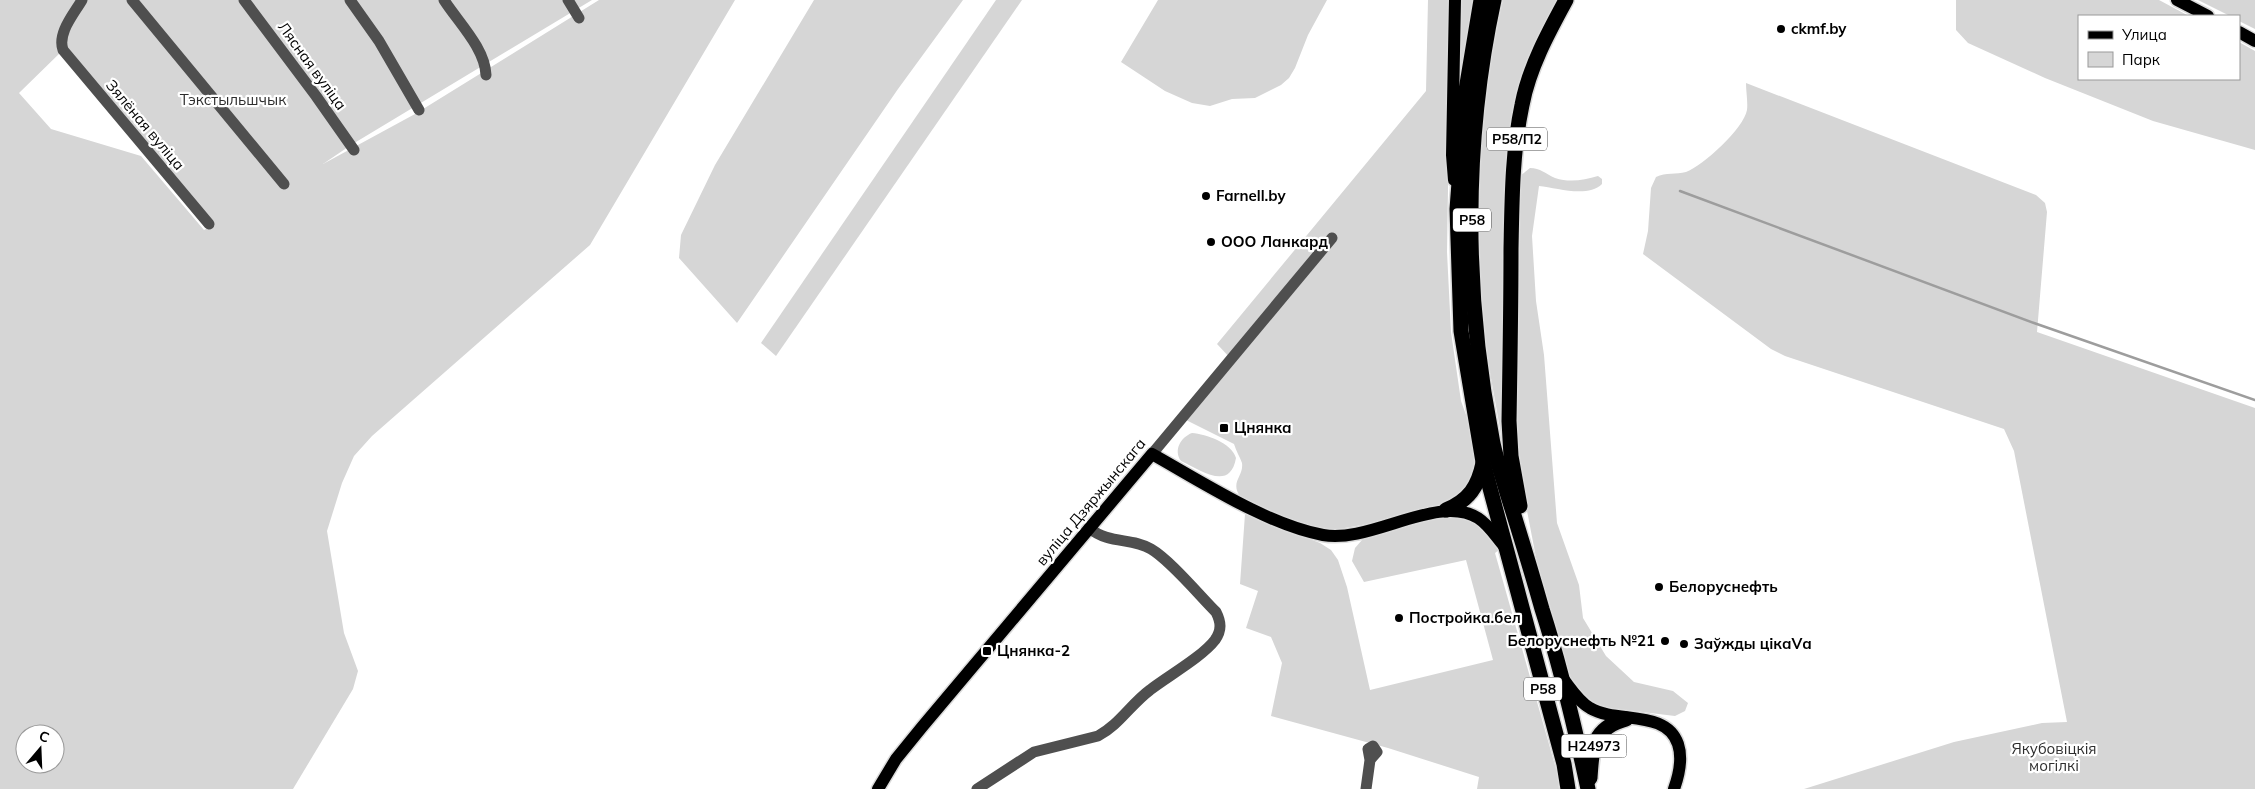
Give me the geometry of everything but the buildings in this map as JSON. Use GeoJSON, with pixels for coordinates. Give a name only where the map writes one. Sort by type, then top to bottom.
{"type":"FeatureCollection","features":[{"type":"Feature","properties":{"kind":"highway","name":"Р58"},"geometry":{"type":"LineString","coordinates":[[1481,0],[1466,90],[1457,209],[1461,331],[1483,462],[1564,764],[1568,789]]}},
{"type":"Feature","properties":{"kind":"highway","name":"Р58"},"geometry":{"type":"LineString","coordinates":[[1494,0],[1487,34],[1474,148],[1471,254],[1476,321],[1492,440],[1564,680],[1589,789]]}},
{"type":"Feature","properties":{"kind":"highway","name":"Р58/П2"},"geometry":{"type":"LineString","coordinates":[[1543,610],[1511,456],[1509,420],[1512,206],[1517,136],[1522,104],[1538,56],[1566,0]]}},
{"type":"Feature","properties":{"kind":"highway"},"geometry":{"type":"LineString","coordinates":[[1446,510],[1460,504],[1474,490],[1483,462]]}},
{"type":"Feature","properties":{"kind":"highway","name":"Н24973"},"geometry":{"type":"LineString","coordinates":[[1589,789],[1592,758],[1597,738],[1613,723],[1626,719]]}},
{"type":"Feature","properties":{"kind":"main road"},"geometry":{"type":"LineString","coordinates":[[1455,0],[1452,155],[1457,209]]}},
{"type":"Feature","properties":{"kind":"main road"},"geometry":{"type":"LineString","coordinates":[[2177,0],[2206,15]]}},
{"type":"Feature","properties":{"kind":"main road"},"geometry":{"type":"LineString","coordinates":[[2240,33],[2255,41]]}},
{"type":"Feature","properties":{"kind":"main road"},"geometry":{"type":"LineString","coordinates":[[1152,454],[1260,512],[1323,535],[1337,537],[1362,532],[1446,510],[1462,512],[1478,518],[1504,546]]}},
{"type":"Feature","properties":{"kind":"main road","name":"вуліца Дзяржынскага"},"geometry":{"type":"LineString","coordinates":[[878,789],[896,759],[922,727],[1152,454]]}},
{"type":"Feature","properties":{"kind":"main road","name":"Н24973"},"geometry":{"type":"LineString","coordinates":[[1564,680],[1590,709],[1626,719],[1656,722],[1666,726],[1673,733],[1680,757],[1679,776],[1674,789]]}},
{"type":"Feature","properties":{"kind":"street","name":"Зялёная вуліца"},"geometry":{"type":"LineString","coordinates":[[82,0],[62,34],[61,43],[63,50],[209,224]]}},
{"type":"Feature","properties":{"kind":"street"},"geometry":{"type":"LineString","coordinates":[[132,0],[284,184]]}},
{"type":"Feature","properties":{"kind":"street","name":"Лясная вуліца"},"geometry":{"type":"LineString","coordinates":[[244,0],[354,150]]}},
{"type":"Feature","properties":{"kind":"street"},"geometry":{"type":"LineString","coordinates":[[350,0],[379,41],[420,110]]}},
{"type":"Feature","properties":{"kind":"street"},"geometry":{"type":"LineString","coordinates":[[444,0],[486,64],[486,75]]}},
{"type":"Feature","properties":{"kind":"street"},"geometry":{"type":"LineString","coordinates":[[568,0],[579,18]]}},
{"type":"Feature","properties":{"kind":"street","name":"вуліца Дзяржынскага"},"geometry":{"type":"LineString","coordinates":[[1152,454],[1332,238]]}},
{"type":"Feature","properties":{"kind":"street"},"geometry":{"type":"LineString","coordinates":[[977,789],[1034,752],[1098,736],[1107,731],[1149,691],[1208,647],[1220,631],[1220,619],[1216,612],[1157,553],[1143,546],[1099,537],[1089,528]]}},
{"type":"Feature","properties":{"kind":"street"},"geometry":{"type":"LineString","coordinates":[[1366,789],[1370,760]]}},
{"type":"Feature","properties":{"kind":"green space","name":"Тэкстыльшчык"},"geometry":{"type":"Polygon","coordinates":[[[0,0],[592,0],[351,145],[323,164],[415,114],[599,0],[735,0],[590,245],[372,436],[354,456],[342,483],[327,531],[344,633],[358,671],[353,689],[293,789],[0,789],[0,0]],[[63,50],[19,93],[51,129],[141,156],[204,230],[208,228],[63,50]]]}},
{"type":"Feature","properties":{"kind":"green space"},"geometry":{"type":"Polygon","coordinates":[[[814,0],[963,0],[898,89],[737,323],[679,258],[681,235],[715,165],[814,0]]]}},
{"type":"Feature","properties":{"kind":"green space"},"geometry":{"type":"Polygon","coordinates":[[[996,0],[1022,0],[776,356],[761,343],[996,0]]]}},
{"type":"Feature","properties":{"kind":"green space"},"geometry":{"type":"Polygon","coordinates":[[[1158,0],[1327,0],[1308,35],[1289,78],[1281,85],[1255,98],[1232,99],[1210,106],[1192,103],[1165,91],[1121,62],[1158,0]]]}},
{"type":"Feature","properties":{"kind":"green space"},"geometry":{"type":"Polygon","coordinates":[[[1428,0],[1451,0],[1447,252],[1451,332],[1461,401],[1483,462],[1462,512],[1504,546],[1495,553],[1558,776],[1559,789],[1477,789],[1479,777],[1388,748],[1271,716],[1282,663],[1271,637],[1246,628],[1258,591],[1240,584],[1245,514],[1320,543],[1331,550],[1338,560],[1347,587],[1370,690],[1493,660],[1466,560],[1364,582],[1352,561],[1355,548],[1362,540],[1442,511],[1339,529],[1320,529],[1304,525],[1241,498],[1236,488],[1242,463],[1234,444],[1182,418],[1232,360],[1217,344],[1426,91],[1428,0]]]}},
{"type":"Feature","properties":{"kind":"green space"},"geometry":{"type":"Polygon","coordinates":[[[1460,0],[1473,0],[1459,87],[1460,0]]]}},
{"type":"Feature","properties":{"kind":"green space"},"geometry":{"type":"Polygon","coordinates":[[[1503,0],[1559,0],[1528,59],[1513,111],[1505,189],[1503,310],[1505,352],[1502,440],[1486,350],[1477,263],[1478,159],[1486,74],[1503,0]]]}},
{"type":"Feature","properties":{"kind":"green space"},"geometry":{"type":"Polygon","coordinates":[[[1956,0],[2159,0],[2187,15],[2078,15],[2078,80],[2240,80],[2240,43],[2255,51],[2255,150],[2153,121],[2045,78],[1968,43],[1956,30],[1956,0]]]}},
{"type":"Feature","properties":{"kind":"green space"},"geometry":{"type":"Polygon","coordinates":[[[2198,0],[2255,0],[2255,29],[2240,22],[2240,15],[2228,15],[2198,0]]]}},
{"type":"Feature","properties":{"kind":"green space","name":"Якубовіцкія могілкі"},"geometry":{"type":"Polygon","coordinates":[[[1746,83],[2036,195],[2045,203],[2047,212],[2037,332],[2255,408],[2255,789],[1804,789],[1954,742],[2042,723],[2067,722],[2014,451],[2004,429],[1785,356],[1771,349],[1643,254],[1648,231],[1651,188],[1656,177],[1686,172],[1722,146],[1744,118],[1747,110],[1746,83]]]}},
{"type":"Feature","properties":{"kind":"green space"},"geometry":{"type":"Polygon","coordinates":[[[1530,168],[1540,170],[1555,178],[1572,181],[1598,176],[1602,179],[1602,184],[1596,188],[1581,191],[1539,186],[1532,236],[1536,301],[1544,355],[1557,523],[1579,585],[1583,618],[1606,656],[1634,682],[1673,691],[1688,703],[1685,711],[1675,716],[1593,706],[1570,683],[1538,568],[1519,469],[1516,416],[1520,176],[1530,168]]]}},
{"type":"Feature","properties":{"kind":"green space"},"geometry":{"type":"Polygon","coordinates":[[[1192,433],[1218,440],[1234,453],[1236,458],[1233,468],[1228,474],[1214,476],[1181,461],[1178,453],[1179,444],[1192,433]]]}},
{"type":"Feature","properties":{"kind":"waterway"},"geometry":{"type":"LineString","coordinates":[[1680,191],[2034,323],[2255,400]]}},
{"type":"Feature","properties":{"kind":"place","name":"ckmf.by"},"geometry":{"type":"Point","coordinates":[1781,29]}},
{"type":"Feature","properties":{"kind":"place","name":"Farnell.by"},"geometry":{"type":"Point","coordinates":[1206,196]}},
{"type":"Feature","properties":{"kind":"place","name":"ООО Ланкард"},"geometry":{"type":"Point","coordinates":[1211,242]}},
{"type":"Feature","properties":{"kind":"place","name":"Цнянка"},"geometry":{"type":"Point","coordinates":[1224,428]}},
{"type":"Feature","properties":{"kind":"place","name":"Белоруснефть"},"geometry":{"type":"Point","coordinates":[1659,587]}},
{"type":"Feature","properties":{"kind":"place","name":"Постройка.бел"},"geometry":{"type":"Point","coordinates":[1399,618]}},
{"type":"Feature","properties":{"kind":"place","name":"Белоруснефть №21"},"geometry":{"type":"Point","coordinates":[1665,641]}},
{"type":"Feature","properties":{"kind":"place","name":"Заўжды цікаVа"},"geometry":{"type":"Point","coordinates":[1684,644]}},
{"type":"Feature","properties":{"kind":"place","name":"Цнянка-2"},"geometry":{"type":"Point","coordinates":[987,651]}}]}
